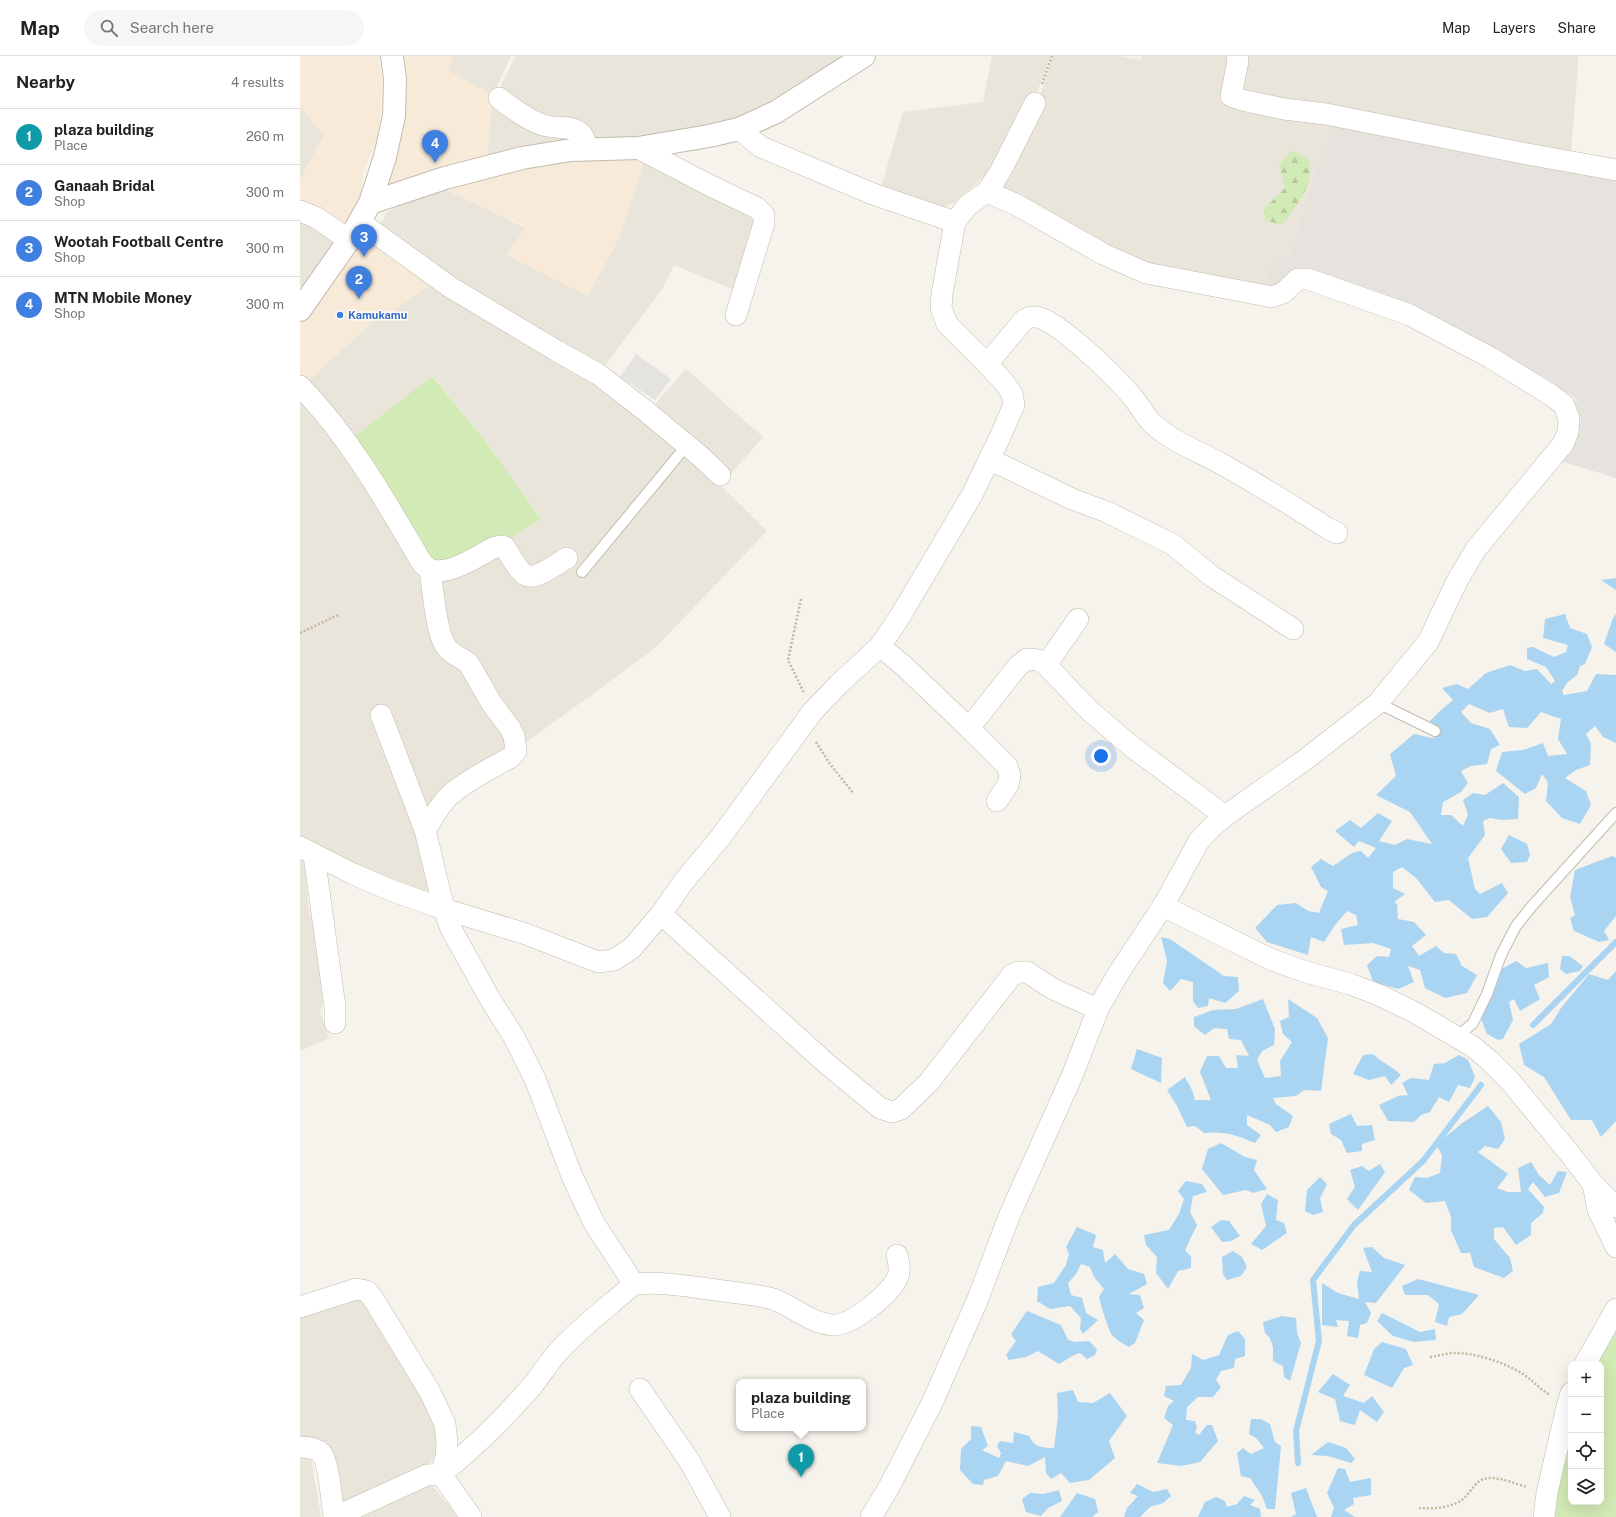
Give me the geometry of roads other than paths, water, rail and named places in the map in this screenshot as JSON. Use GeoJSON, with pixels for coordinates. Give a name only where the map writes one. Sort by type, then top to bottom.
{"type":"FeatureCollection","features":[{"type":"Feature","properties":{"kind":"street"},"geometry":{"type":"LineString","coordinates":[[300,310],[349,240],[365,213],[384,157],[394,116],[395,80],[392,56]]}},
{"type":"Feature","properties":{"kind":"street"},"geometry":{"type":"LineString","coordinates":[[365,213],[445,178],[522,158],[547,153],[586,149],[638,148],[709,136],[739,129],[776,112],[864,56]]}},
{"type":"Feature","properties":{"kind":"street"},"geometry":{"type":"LineString","coordinates":[[1237,56],[1238,61],[1230,96],[1242,100],[1284,109],[1326,114],[1616,170]]}},
{"type":"Feature","properties":{"kind":"street"},"geometry":{"type":"LineString","coordinates":[[499,98],[514,109],[544,125],[572,129],[579,132],[583,136],[586,149]]}},
{"type":"Feature","properties":{"kind":"street"},"geometry":{"type":"LineString","coordinates":[[307,851],[392,891],[444,909],[526,934],[598,962],[614,960],[632,948],[661,914],[684,881],[720,838],[808,717],[839,684],[880,646],[899,618],[972,495],[1014,405],[1012,394],[1004,382],[947,324],[941,308],[942,294],[955,222],[968,205],[987,192],[1000,172],[1035,103]]}},
{"type":"Feature","properties":{"kind":"street"},"geometry":{"type":"LineString","coordinates":[[739,129],[761,146],[872,194],[955,222]]}},
{"type":"Feature","properties":{"kind":"street"},"geometry":{"type":"LineString","coordinates":[[638,148],[757,208],[764,215],[764,223],[760,238],[736,315]]}},
{"type":"Feature","properties":{"kind":"street"},"geometry":{"type":"LineString","coordinates":[[871,1517],[888,1488],[932,1403],[977,1301],[1010,1214],[1072,1076],[1098,1010],[1118,974],[1163,906],[1199,841],[1225,816],[1306,759],[1378,703],[1428,642],[1457,581],[1476,549],[1563,444],[1568,432],[1569,419],[1564,405],[1545,391],[1491,358],[1410,315],[1308,279],[1298,279],[1283,293],[1272,298],[1146,273],[1102,254],[1015,204],[987,192]]}},
{"type":"Feature","properties":{"kind":"street"},"geometry":{"type":"LineString","coordinates":[[300,211],[317,218],[349,240]]}},
{"type":"Feature","properties":{"kind":"street"},"geometry":{"type":"LineString","coordinates":[[365,213],[450,287],[557,352],[598,374],[648,412],[720,475]]}},
{"type":"Feature","properties":{"kind":"street"},"geometry":{"type":"LineString","coordinates":[[987,364],[1023,321],[1029,317],[1037,317],[1052,324],[1085,349],[1115,378],[1150,420],[1176,441],[1213,459],[1269,490],[1337,533]]}},
{"type":"Feature","properties":{"kind":"street"},"geometry":{"type":"LineString","coordinates":[[300,386],[315,401],[360,462],[422,563],[430,570],[440,571],[451,569],[493,548],[501,546],[505,547],[524,575],[531,577],[567,558]]}},
{"type":"Feature","properties":{"kind":"street"},"geometry":{"type":"LineString","coordinates":[[989,459],[1072,499],[1107,512],[1172,544],[1213,577],[1293,629]]}},
{"type":"Feature","properties":{"kind":"street"},"geometry":{"type":"LineString","coordinates":[[425,830],[438,809],[450,795],[465,784],[511,757],[516,751],[516,744],[510,728],[492,704],[469,664],[464,659],[450,652],[444,644],[438,621],[430,570]]}},
{"type":"Feature","properties":{"kind":"street"},"geometry":{"type":"LineString","coordinates":[[1046,665],[1078,619]]}},
{"type":"Feature","properties":{"kind":"street"},"geometry":{"type":"LineString","coordinates":[[880,646],[905,667],[1007,766],[1010,775],[1008,785],[997,802]]}},
{"type":"Feature","properties":{"kind":"street"},"geometry":{"type":"LineString","coordinates":[[969,728],[1018,666],[1027,659],[1038,660],[1046,665],[1090,711],[1131,746],[1225,816]]}},
{"type":"Feature","properties":{"kind":"street"},"geometry":{"type":"LineString","coordinates":[[381,715],[425,830],[444,909],[451,929],[490,999],[514,1037],[535,1079],[572,1176],[594,1223],[634,1284]]}},
{"type":"Feature","properties":{"kind":"street"},"geometry":{"type":"LineString","coordinates":[[307,851],[335,1007],[335,1023]]}},
{"type":"Feature","properties":{"kind":"street"},"geometry":{"type":"LineString","coordinates":[[1163,906],[1270,959],[1306,972],[1350,984],[1379,995],[1414,1012],[1472,1046],[1489,1060],[1510,1081],[1593,1184],[1616,1206]]}},
{"type":"Feature","properties":{"kind":"street"},"geometry":{"type":"LineString","coordinates":[[661,914],[827,1064],[880,1108],[892,1112],[901,1109],[929,1082],[1012,975],[1019,972],[1027,972],[1054,989],[1098,1010]]}},
{"type":"Feature","properties":{"kind":"street"},"geometry":{"type":"LineString","coordinates":[[1593,1184],[1598,1210],[1616,1247]]}},
{"type":"Feature","properties":{"kind":"street"},"geometry":{"type":"LineString","coordinates":[[300,1447],[314,1449],[322,1453],[326,1462],[335,1517],[427,1475],[441,1474],[481,1440],[508,1412],[533,1384],[557,1353],[588,1323],[634,1284],[676,1284],[757,1295],[775,1300],[819,1322],[833,1325],[848,1321],[861,1314],[886,1293],[898,1278],[900,1267],[897,1255]]}},
{"type":"Feature","properties":{"kind":"street"},"geometry":{"type":"LineString","coordinates":[[300,1307],[356,1289],[367,1291],[430,1392],[445,1424],[448,1442],[446,1457],[441,1474]]}},
{"type":"Feature","properties":{"kind":"street"},"geometry":{"type":"LineString","coordinates":[[1587,1361],[1616,1309]]}},
{"type":"Feature","properties":{"kind":"street"},"geometry":{"type":"LineString","coordinates":[[640,1389],[690,1462],[720,1517]]}},
{"type":"Feature","properties":{"kind":"street"},"geometry":{"type":"LineString","coordinates":[[1544,1517],[1547,1493],[1568,1404]]}},
{"type":"Feature","properties":{"kind":"street"},"geometry":{"type":"LineString","coordinates":[[441,1474],[471,1517]]}},
{"type":"Feature","properties":{"kind":"lane"},"geometry":{"type":"LineString","coordinates":[[582,572],[687,445]]}},
{"type":"Feature","properties":{"kind":"lane"},"geometry":{"type":"LineString","coordinates":[[1378,703],[1435,731]]}},
{"type":"Feature","properties":{"kind":"lane"},"geometry":{"type":"LineString","coordinates":[[1456,1038],[1473,1023],[1487,994],[1501,955],[1516,926],[1532,906],[1616,813]]}},
{"type":"Feature","properties":{"kind":"water"},"geometry":{"type":"Polygon","coordinates":[[[1616,578],[1616,590],[1601,580],[1616,578]]]}},
{"type":"Feature","properties":{"kind":"water"},"geometry":{"type":"Polygon","coordinates":[[[1565,614],[1570,628],[1587,634],[1592,647],[1585,664],[1580,666],[1577,675],[1567,683],[1562,691],[1564,695],[1587,691],[1596,674],[1616,675],[1616,743],[1603,737],[1595,726],[1586,734],[1591,744],[1590,765],[1576,770],[1565,778],[1586,791],[1591,805],[1580,824],[1562,818],[1546,801],[1548,782],[1542,774],[1536,788],[1525,794],[1496,771],[1502,752],[1523,750],[1543,743],[1548,756],[1567,754],[1558,739],[1561,719],[1541,712],[1527,728],[1509,727],[1503,709],[1490,713],[1469,704],[1461,712],[1471,723],[1490,729],[1500,745],[1491,749],[1487,764],[1471,766],[1461,771],[1468,783],[1461,792],[1443,802],[1441,815],[1451,815],[1463,826],[1468,815],[1463,800],[1473,793],[1485,795],[1503,783],[1519,797],[1518,819],[1502,820],[1490,818],[1483,821],[1485,835],[1468,858],[1475,889],[1480,894],[1502,883],[1508,893],[1487,917],[1472,919],[1449,900],[1435,902],[1416,878],[1402,867],[1393,872],[1393,888],[1405,894],[1394,902],[1397,904],[1398,919],[1414,922],[1426,935],[1412,946],[1419,956],[1436,946],[1444,953],[1456,954],[1462,966],[1477,975],[1467,993],[1445,998],[1425,988],[1420,970],[1408,966],[1414,982],[1398,989],[1373,982],[1367,965],[1377,956],[1389,957],[1391,949],[1373,943],[1344,945],[1341,929],[1358,925],[1356,915],[1347,911],[1335,925],[1324,942],[1311,937],[1308,955],[1267,942],[1255,928],[1277,905],[1296,903],[1308,911],[1319,913],[1328,891],[1321,887],[1311,867],[1321,859],[1333,866],[1352,853],[1361,851],[1368,858],[1376,848],[1359,841],[1354,847],[1335,831],[1350,820],[1361,828],[1378,813],[1392,821],[1379,841],[1395,845],[1407,839],[1432,844],[1410,812],[1376,795],[1396,776],[1390,754],[1414,734],[1433,738],[1441,732],[1430,721],[1453,700],[1442,688],[1457,684],[1468,689],[1486,673],[1510,665],[1525,671],[1537,669],[1551,684],[1555,681],[1546,667],[1527,659],[1527,648],[1533,647],[1554,657],[1566,652],[1568,645],[1543,638],[1545,619],[1565,614]]]}},
{"type":"Feature","properties":{"kind":"water"},"geometry":{"type":"Polygon","coordinates":[[[1616,614],[1616,652],[1604,644],[1613,618],[1616,614]]]}},
{"type":"Feature","properties":{"kind":"water"},"geometry":{"type":"Polygon","coordinates":[[[1509,835],[1527,844],[1530,855],[1527,862],[1511,863],[1501,849],[1509,835]]]}},
{"type":"Feature","properties":{"kind":"water"},"geometry":{"type":"Polygon","coordinates":[[[1612,856],[1616,858],[1616,916],[1604,931],[1609,940],[1599,942],[1574,931],[1570,918],[1575,915],[1570,897],[1575,870],[1612,856]]]}},
{"type":"Feature","properties":{"kind":"water"},"geometry":{"type":"Polygon","coordinates":[[[1161,937],[1170,939],[1224,976],[1238,977],[1239,991],[1225,1003],[1209,998],[1208,1006],[1198,1008],[1193,1001],[1193,982],[1181,979],[1170,991],[1163,983],[1167,961],[1161,937]]]}},
{"type":"Feature","properties":{"kind":"water"},"geometry":{"type":"Polygon","coordinates":[[[1562,956],[1569,956],[1583,966],[1580,971],[1566,974],[1560,969],[1562,956]]]}},
{"type":"Feature","properties":{"kind":"water"},"geometry":{"type":"Polygon","coordinates":[[[1516,961],[1526,968],[1548,963],[1549,977],[1534,985],[1540,999],[1520,1011],[1514,999],[1509,1002],[1513,1020],[1503,1039],[1498,1040],[1487,1034],[1480,1016],[1493,985],[1498,982],[1500,970],[1516,961]]]}},
{"type":"Feature","properties":{"kind":"water"},"geometry":{"type":"Polygon","coordinates":[[[1616,971],[1616,1121],[1601,1137],[1592,1120],[1571,1120],[1544,1077],[1524,1065],[1519,1044],[1551,1024],[1561,1008],[1589,974],[1608,980],[1616,971]]]}},
{"type":"Feature","properties":{"kind":"water"},"geometry":{"type":"Polygon","coordinates":[[[1263,999],[1275,1029],[1274,1045],[1262,1051],[1257,1060],[1265,1078],[1281,1076],[1280,1061],[1292,1042],[1283,1034],[1280,1021],[1289,1017],[1288,999],[1317,1018],[1328,1038],[1321,1091],[1304,1090],[1296,1096],[1273,1098],[1276,1104],[1293,1116],[1289,1127],[1276,1132],[1270,1125],[1247,1115],[1247,1125],[1261,1135],[1255,1143],[1230,1134],[1204,1133],[1195,1126],[1187,1127],[1167,1090],[1185,1077],[1192,1090],[1195,1100],[1211,1100],[1200,1072],[1207,1056],[1219,1056],[1226,1068],[1238,1068],[1236,1055],[1249,1056],[1241,1040],[1229,1039],[1227,1029],[1214,1028],[1205,1035],[1194,1026],[1194,1017],[1213,1010],[1236,1009],[1263,999]]]}},
{"type":"Feature","properties":{"kind":"water"},"geometry":{"type":"Polygon","coordinates":[[[1137,1049],[1162,1058],[1161,1083],[1131,1069],[1137,1049]]]}},
{"type":"Feature","properties":{"kind":"water"},"geometry":{"type":"Polygon","coordinates":[[[1373,1054],[1401,1075],[1391,1085],[1385,1076],[1369,1080],[1353,1074],[1363,1055],[1373,1054]]]}},
{"type":"Feature","properties":{"kind":"water"},"geometry":{"type":"Polygon","coordinates":[[[1459,1055],[1468,1060],[1475,1077],[1470,1088],[1458,1085],[1449,1102],[1439,1097],[1430,1112],[1421,1115],[1414,1122],[1388,1121],[1379,1105],[1398,1096],[1408,1095],[1402,1083],[1411,1078],[1429,1080],[1434,1064],[1445,1063],[1459,1055]]]}},
{"type":"Feature","properties":{"kind":"water"},"geometry":{"type":"Polygon","coordinates":[[[1488,1106],[1501,1122],[1505,1139],[1498,1149],[1485,1146],[1478,1152],[1508,1174],[1497,1188],[1508,1192],[1521,1192],[1518,1168],[1531,1162],[1539,1175],[1550,1185],[1558,1171],[1567,1172],[1559,1193],[1545,1197],[1533,1182],[1528,1189],[1544,1207],[1543,1213],[1531,1223],[1531,1235],[1516,1245],[1503,1227],[1494,1228],[1494,1239],[1510,1258],[1513,1271],[1504,1278],[1474,1267],[1470,1253],[1461,1253],[1451,1230],[1451,1217],[1445,1201],[1426,1203],[1409,1190],[1415,1177],[1427,1178],[1440,1173],[1442,1155],[1436,1145],[1461,1124],[1488,1106]]]}},
{"type":"Feature","properties":{"kind":"water"},"geometry":{"type":"Polygon","coordinates":[[[1351,1114],[1357,1126],[1372,1125],[1375,1140],[1362,1144],[1362,1151],[1347,1153],[1341,1140],[1331,1134],[1329,1124],[1351,1114]]]}},
{"type":"Feature","properties":{"kind":"water"},"geometry":{"type":"Polygon","coordinates":[[[1221,1143],[1245,1157],[1257,1160],[1254,1170],[1267,1189],[1253,1193],[1246,1190],[1223,1195],[1202,1169],[1208,1149],[1221,1143]]]}},
{"type":"Feature","properties":{"kind":"water"},"geometry":{"type":"Polygon","coordinates":[[[1380,1164],[1385,1172],[1358,1210],[1347,1199],[1355,1187],[1350,1170],[1362,1166],[1369,1171],[1380,1164]]]}},
{"type":"Feature","properties":{"kind":"water"},"geometry":{"type":"Polygon","coordinates":[[[1320,1177],[1327,1184],[1320,1198],[1323,1212],[1313,1215],[1305,1211],[1307,1190],[1320,1177]]]}},
{"type":"Feature","properties":{"kind":"water"},"geometry":{"type":"Polygon","coordinates":[[[1186,1181],[1202,1184],[1207,1192],[1193,1196],[1190,1212],[1197,1225],[1185,1250],[1191,1257],[1191,1268],[1178,1271],[1168,1289],[1156,1273],[1157,1257],[1146,1245],[1144,1235],[1169,1230],[1179,1214],[1184,1199],[1178,1191],[1186,1181]]]}},
{"type":"Feature","properties":{"kind":"water"},"geometry":{"type":"Polygon","coordinates":[[[1267,1194],[1278,1200],[1276,1220],[1284,1223],[1287,1233],[1262,1250],[1251,1244],[1266,1226],[1261,1204],[1267,1194]]]}},
{"type":"Feature","properties":{"kind":"water"},"geometry":{"type":"Polygon","coordinates":[[[1221,1220],[1229,1221],[1240,1236],[1231,1241],[1222,1242],[1211,1227],[1221,1220]]]}},
{"type":"Feature","properties":{"kind":"water"},"geometry":{"type":"Polygon","coordinates":[[[1077,1227],[1096,1235],[1093,1247],[1103,1250],[1105,1263],[1115,1254],[1128,1269],[1144,1274],[1147,1284],[1129,1294],[1140,1295],[1144,1308],[1136,1313],[1144,1320],[1135,1343],[1129,1347],[1113,1336],[1109,1329],[1099,1297],[1104,1289],[1094,1277],[1090,1267],[1081,1264],[1076,1274],[1068,1283],[1071,1295],[1082,1298],[1086,1313],[1098,1320],[1083,1334],[1080,1329],[1081,1318],[1070,1306],[1050,1309],[1037,1301],[1038,1287],[1054,1283],[1066,1265],[1069,1254],[1066,1247],[1077,1227]]]}},
{"type":"Feature","properties":{"kind":"water"},"geometry":{"type":"Polygon","coordinates":[[[1372,1247],[1384,1258],[1405,1265],[1376,1303],[1365,1302],[1371,1313],[1367,1323],[1360,1325],[1358,1338],[1347,1336],[1349,1321],[1336,1320],[1338,1327],[1322,1325],[1322,1283],[1338,1293],[1359,1299],[1357,1282],[1360,1271],[1372,1272],[1363,1248],[1372,1247]]]}},
{"type":"Feature","properties":{"kind":"water"},"geometry":{"type":"Polygon","coordinates":[[[1233,1251],[1242,1257],[1247,1267],[1241,1276],[1227,1280],[1223,1274],[1222,1257],[1233,1251]]]}},
{"type":"Feature","properties":{"kind":"water"},"geometry":{"type":"Polygon","coordinates":[[[1418,1279],[1479,1295],[1462,1314],[1449,1317],[1447,1326],[1435,1322],[1439,1304],[1428,1295],[1405,1295],[1402,1286],[1418,1279]]]}},
{"type":"Feature","properties":{"kind":"water"},"geometry":{"type":"Polygon","coordinates":[[[1027,1311],[1061,1325],[1068,1340],[1075,1342],[1089,1341],[1097,1349],[1095,1355],[1087,1359],[1080,1353],[1059,1364],[1038,1351],[1026,1357],[1009,1360],[1006,1355],[1016,1341],[1011,1334],[1027,1311]]]}},
{"type":"Feature","properties":{"kind":"water"},"geometry":{"type":"Polygon","coordinates":[[[1382,1313],[1420,1332],[1435,1329],[1436,1340],[1414,1342],[1393,1336],[1377,1321],[1382,1313]]]}},
{"type":"Feature","properties":{"kind":"water"},"geometry":{"type":"Polygon","coordinates":[[[1282,1316],[1296,1318],[1297,1333],[1301,1343],[1290,1381],[1284,1377],[1283,1366],[1273,1361],[1273,1347],[1270,1338],[1265,1333],[1263,1322],[1282,1316]]]}},
{"type":"Feature","properties":{"kind":"water"},"geometry":{"type":"Polygon","coordinates":[[[1238,1331],[1245,1339],[1245,1356],[1235,1359],[1234,1368],[1221,1371],[1216,1380],[1221,1387],[1213,1397],[1198,1397],[1187,1407],[1186,1420],[1195,1421],[1197,1427],[1195,1433],[1199,1435],[1207,1425],[1212,1425],[1218,1441],[1200,1462],[1181,1466],[1157,1463],[1173,1425],[1164,1418],[1168,1406],[1174,1401],[1164,1396],[1166,1386],[1181,1385],[1191,1368],[1192,1354],[1203,1360],[1219,1355],[1228,1335],[1238,1331]]]}},
{"type":"Feature","properties":{"kind":"water"},"geometry":{"type":"Polygon","coordinates":[[[1382,1342],[1406,1349],[1413,1365],[1404,1368],[1392,1388],[1364,1375],[1374,1349],[1382,1342]]]}},
{"type":"Feature","properties":{"kind":"water"},"geometry":{"type":"Polygon","coordinates":[[[1333,1374],[1350,1385],[1343,1396],[1364,1403],[1372,1396],[1384,1412],[1377,1422],[1360,1410],[1355,1425],[1340,1421],[1335,1399],[1318,1392],[1333,1374]]]}},
{"type":"Feature","properties":{"kind":"water"},"geometry":{"type":"Polygon","coordinates":[[[1073,1390],[1078,1402],[1093,1403],[1110,1393],[1127,1416],[1109,1441],[1115,1458],[1089,1480],[1070,1483],[1061,1473],[1051,1479],[1046,1473],[1045,1457],[1028,1466],[1006,1461],[998,1476],[984,1480],[983,1485],[973,1484],[960,1470],[961,1449],[971,1439],[971,1426],[981,1427],[988,1446],[982,1450],[999,1458],[1001,1453],[997,1446],[1000,1441],[1013,1443],[1014,1432],[1029,1436],[1036,1445],[1046,1448],[1054,1448],[1058,1416],[1057,1393],[1073,1390]]]}},
{"type":"Feature","properties":{"kind":"water"},"geometry":{"type":"Polygon","coordinates":[[[1251,1419],[1261,1419],[1270,1424],[1275,1442],[1281,1446],[1275,1509],[1267,1509],[1262,1496],[1250,1478],[1241,1476],[1237,1453],[1243,1448],[1251,1454],[1264,1448],[1256,1438],[1249,1434],[1251,1419]]]}},
{"type":"Feature","properties":{"kind":"water"},"geometry":{"type":"Polygon","coordinates":[[[1328,1442],[1346,1448],[1355,1459],[1351,1463],[1328,1456],[1311,1455],[1328,1442]]]}},
{"type":"Feature","properties":{"kind":"water"},"geometry":{"type":"Polygon","coordinates":[[[1338,1468],[1345,1469],[1350,1482],[1371,1478],[1371,1495],[1353,1498],[1354,1504],[1344,1510],[1355,1517],[1331,1517],[1334,1508],[1327,1493],[1338,1468]]]}},
{"type":"Feature","properties":{"kind":"water"},"geometry":{"type":"Polygon","coordinates":[[[1137,1484],[1153,1492],[1167,1489],[1171,1496],[1163,1503],[1150,1507],[1140,1517],[1124,1517],[1127,1508],[1138,1496],[1130,1493],[1137,1484]]]}},
{"type":"Feature","properties":{"kind":"water"},"geometry":{"type":"Polygon","coordinates":[[[1306,1488],[1317,1517],[1291,1517],[1296,1514],[1291,1493],[1306,1488]]]}},
{"type":"Feature","properties":{"kind":"water"},"geometry":{"type":"Polygon","coordinates":[[[1059,1490],[1062,1501],[1048,1508],[1041,1516],[1026,1512],[1022,1499],[1030,1493],[1043,1494],[1059,1490]]]}},
{"type":"Feature","properties":{"kind":"water"},"geometry":{"type":"Polygon","coordinates":[[[1077,1493],[1095,1499],[1098,1512],[1092,1517],[1060,1517],[1077,1493]]]}},
{"type":"Feature","properties":{"kind":"water"},"geometry":{"type":"Polygon","coordinates":[[[1244,1496],[1255,1500],[1250,1505],[1260,1509],[1261,1517],[1198,1517],[1205,1502],[1216,1497],[1225,1501],[1227,1507],[1237,1504],[1244,1496]]]}},
{"type":"Feature","properties":{"kind":"waterway"},"geometry":{"type":"LineString","coordinates":[[1533,1025],[1616,942]]}},
{"type":"Feature","properties":{"kind":"waterway"},"geometry":{"type":"LineString","coordinates":[[1298,1463],[1296,1431],[1319,1341],[1313,1280],[1354,1225],[1423,1161],[1481,1085]]}},
{"type":"Feature","properties":{"kind":"place","name":"MTN Mobile Money"},"geometry":{"type":"Point","coordinates":[435,163]}},
{"type":"Feature","properties":{"kind":"place","name":"Wootah Football Centre"},"geometry":{"type":"Point","coordinates":[364,257]}},
{"type":"Feature","properties":{"kind":"place","name":"Ganaah Bridal"},"geometry":{"type":"Point","coordinates":[359,299]}},
{"type":"Feature","properties":{"kind":"place","name":"Kamukamu"},"geometry":{"type":"Point","coordinates":[340,315]}},
{"type":"Feature","properties":{"kind":"place","name":"plaza building"},"geometry":{"type":"Point","coordinates":[801,1477]}}]}
